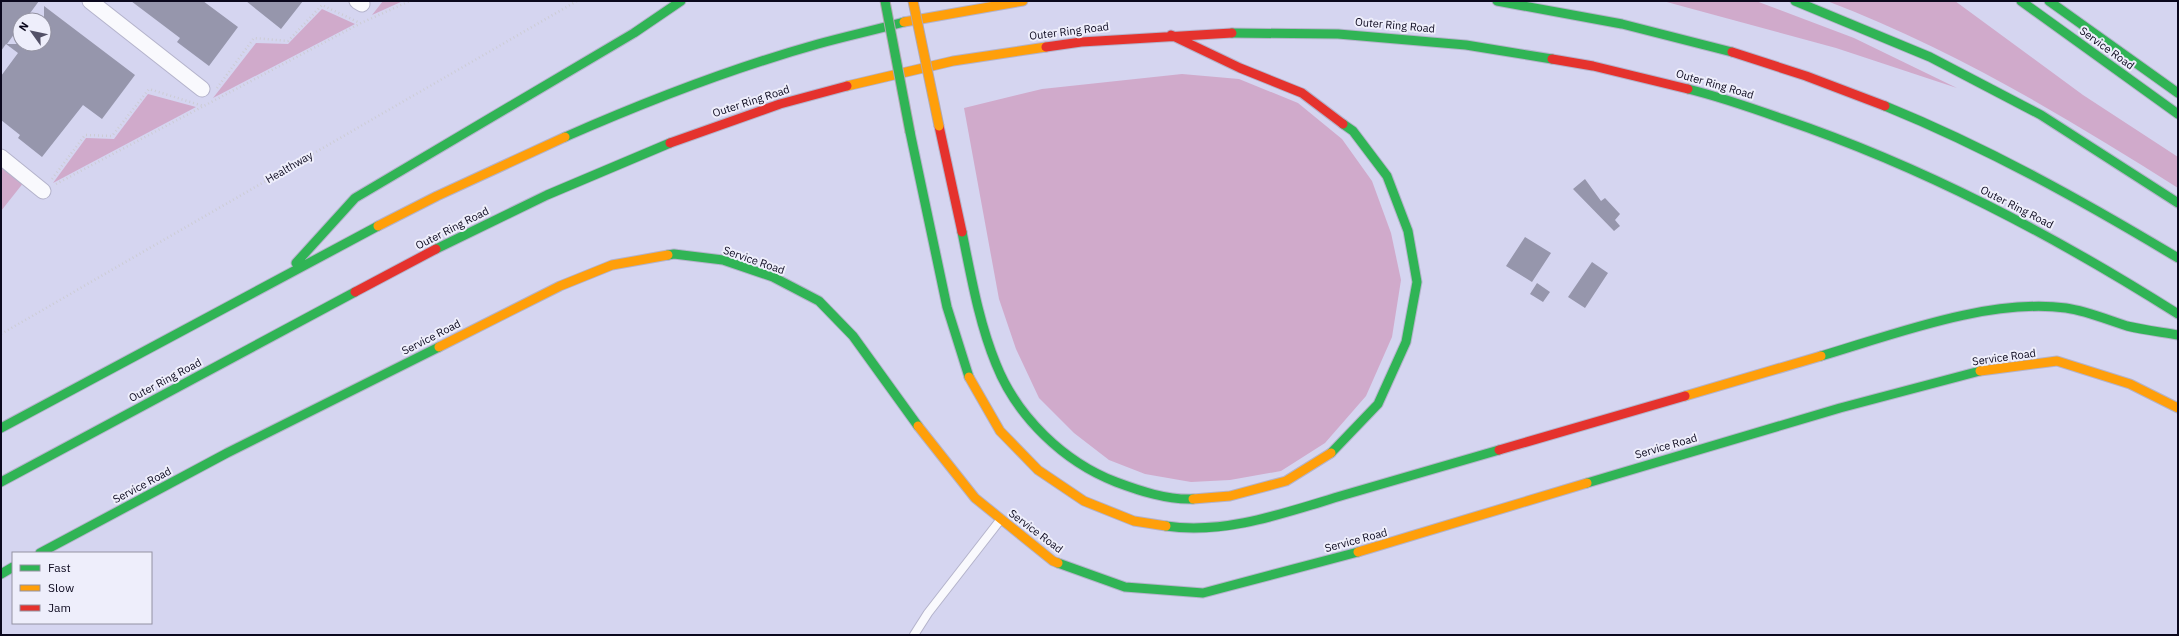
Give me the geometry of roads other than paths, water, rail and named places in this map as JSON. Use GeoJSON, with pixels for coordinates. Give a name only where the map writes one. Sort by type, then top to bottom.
{"type":"FeatureCollection","features":[{"type":"Feature","properties":{"kind":"main road"},"geometry":{"type":"LineString","coordinates":[[285,275],[354,198],[634,33],[681,1]]}},
{"type":"Feature","properties":{"kind":"main road"},"geometry":{"type":"LineString","coordinates":[[885,1],[910,132],[949,314],[969,378],[1000,431],[1038,470],[1084,501],[1141,522],[1185,529],[1232,525],[1280,514],[1936,322],[1988,311],[2033,307],[2067,308],[2129,326],[2178,335]]}},
{"type":"Feature","properties":{"kind":"main road"},"geometry":{"type":"LineString","coordinates":[[913,1],[976,299],[996,365],[1023,413],[1057,447],[1092,471],[1142,492],[1186,499],[1230,496],[1286,481],[1334,451],[1378,404],[1406,342],[1417,282],[1408,231],[1388,176],[1352,131],[1302,93],[1240,68],[1169,34]]}},
{"type":"Feature","properties":{"kind":"main road"},"geometry":{"type":"LineString","coordinates":[[1,428],[434,196],[504,162],[625,109],[692,83],[810,46],[940,14],[1023,1]]}},
{"type":"Feature","properties":{"kind":"main road"},"geometry":{"type":"LineString","coordinates":[[1497,1],[1599,19],[1684,39],[1770,64],[1856,94],[1940,129],[2024,169],[2104,213],[2178,258]]}},
{"type":"Feature","properties":{"kind":"main road"},"geometry":{"type":"LineString","coordinates":[[1795,1],[1930,58],[2041,115],[2178,203]]}},
{"type":"Feature","properties":{"kind":"main road","name":"Service Road"},"geometry":{"type":"LineString","coordinates":[[2021,1],[2178,114]]}},
{"type":"Feature","properties":{"kind":"main road","name":"Service Road"},"geometry":{"type":"LineString","coordinates":[[2049,1],[2178,93]]}},
{"type":"Feature","properties":{"kind":"main road","name":"Outer Ring Road"},"geometry":{"type":"LineString","coordinates":[[1,482],[456,238],[579,180],[709,128],[829,90],[950,61],[1054,44],[1169,34],[1276,31],[1410,38],[1547,56],[1672,84],[1798,123],[1922,173],[2042,233],[2131,284],[2178,314]]}},
{"type":"Feature","properties":{"kind":"main road","name":"Service Road"},"geometry":{"type":"LineString","coordinates":[[42,552],[234,450],[560,286],[612,265],[674,254],[723,260],[773,277],[819,301],[853,336],[932,446],[975,498],[1053,561],[1125,587],[1203,593],[1379,547],[1630,469],[1840,408],[1987,369],[2057,362],[2130,384],[2178,408]]}},
{"type":"Feature","properties":{"kind":"main road"},"geometry":{"type":"LineString","coordinates":[[1,574],[12,568]]}},
{"type":"Feature","properties":{"kind":"street"},"geometry":{"type":"LineString","coordinates":[[90,1],[208,94]]}},
{"type":"Feature","properties":{"kind":"street"},"geometry":{"type":"LineString","coordinates":[[1,157],[43,191]]}},
{"type":"Feature","properties":{"kind":"lane"},"geometry":{"type":"LineString","coordinates":[[914,635],[928,613],[1001,519]]}}]}
